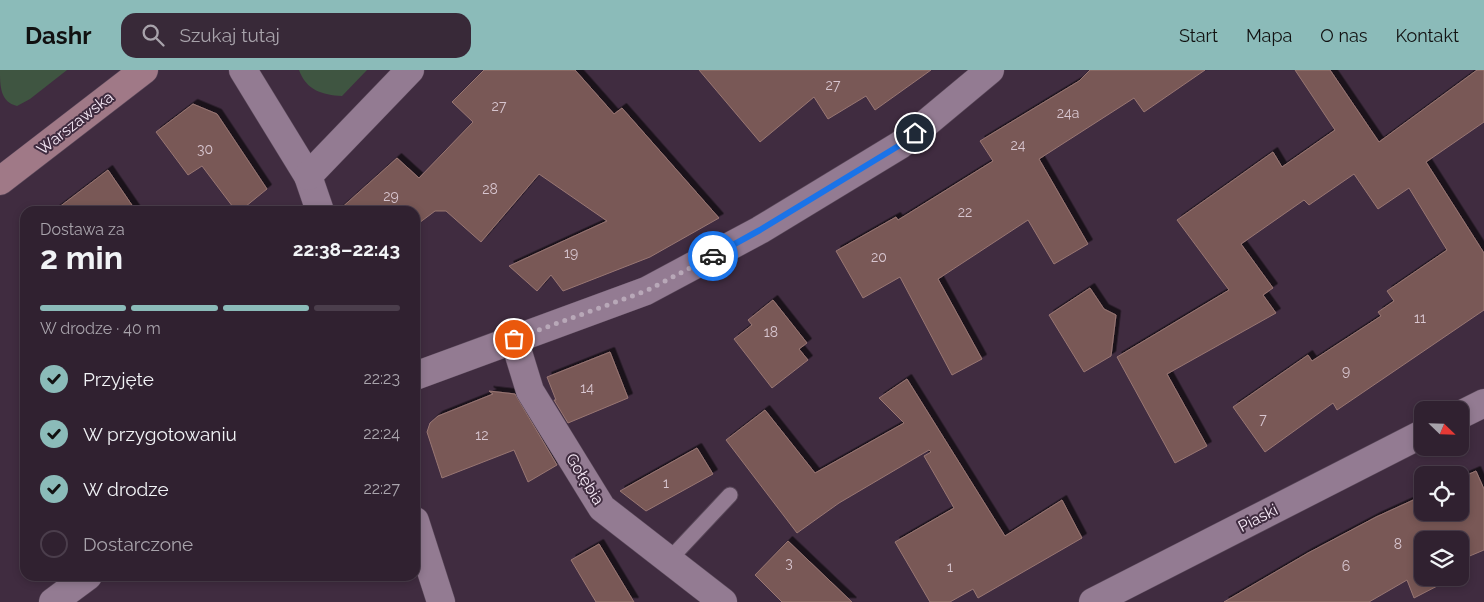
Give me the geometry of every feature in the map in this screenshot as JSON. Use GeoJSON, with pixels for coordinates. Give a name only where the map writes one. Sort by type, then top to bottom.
{"type":"FeatureCollection","features":[{"type":"Feature","properties":{"kind":"street","name":"Warszawska"},"geometry":{"type":"LineString","coordinates":[[2,174],[144,70]]}},
{"type":"Feature","properties":{"kind":"street"},"geometry":{"type":"LineString","coordinates":[[243,70],[308,176],[318,206]]}},
{"type":"Feature","properties":{"kind":"street"},"geometry":{"type":"LineString","coordinates":[[308,176],[410,70]]}},
{"type":"Feature","properties":{"kind":"street"},"geometry":{"type":"LineString","coordinates":[[420,374],[646,291],[760,230],[900,145],[990,70]]}},
{"type":"Feature","properties":{"kind":"street","name":"Gołębia"},"geometry":{"type":"LineString","coordinates":[[514,339],[530,391],[602,508],[723,602]]}},
{"type":"Feature","properties":{"kind":"street"},"geometry":{"type":"LineString","coordinates":[[1469,410],[1484,403]]}},
{"type":"Feature","properties":{"kind":"street","name":"Piaski"},"geometry":{"type":"LineString","coordinates":[[1093,602],[1414,438]]}},
{"type":"Feature","properties":{"kind":"street"},"geometry":{"type":"LineString","coordinates":[[420,537],[441,602]]}},
{"type":"Feature","properties":{"kind":"street"},"geometry":{"type":"LineString","coordinates":[[53,602],[81,581]]}},
{"type":"Feature","properties":{"kind":"lane"},"geometry":{"type":"LineString","coordinates":[[668,560],[730,495]]}},
{"type":"Feature","properties":{"kind":"green space"},"geometry":{"type":"Polygon","coordinates":[[[0,70],[67,70],[30,99],[17,106],[11,104],[4,97],[1,87],[0,70]]]}},
{"type":"Feature","properties":{"kind":"green space"},"geometry":{"type":"Polygon","coordinates":[[[299,70],[367,70],[342,96],[321,93],[310,87],[299,70]]]}},
{"type":"Feature","properties":{"kind":"building"},"geometry":{"type":"Polygon","coordinates":[[[484,70],[575,70],[614,114],[622,108],[719,218],[650,257],[563,291],[551,275],[537,291],[509,266],[607,221],[539,174],[481,242],[446,211],[435,211],[420,222],[420,206],[344,206],[397,158],[419,178],[473,122],[452,102],[484,70]]]}},
{"type":"Feature","properties":{"kind":"building"},"geometry":{"type":"Polygon","coordinates":[[[699,70],[931,70],[875,110],[866,96],[828,119],[814,97],[760,142],[699,70]]]}},
{"type":"Feature","properties":{"kind":"building"},"geometry":{"type":"Polygon","coordinates":[[[1090,70],[1205,70],[1144,112],[1134,98],[1039,159],[1088,244],[1054,264],[1028,220],[938,279],[982,359],[952,375],[900,277],[863,298],[836,251],[896,217],[898,220],[993,161],[980,141],[1079,81],[1090,70]]]}},
{"type":"Feature","properties":{"kind":"building"},"geometry":{"type":"Polygon","coordinates":[[[1295,70],[1330,70],[1379,142],[1477,70],[1484,70],[1484,122],[1426,162],[1484,253],[1484,310],[1337,410],[1333,403],[1265,452],[1233,407],[1308,355],[1312,361],[1381,316],[1378,312],[1394,301],[1387,291],[1447,250],[1409,188],[1378,209],[1354,174],[1309,205],[1304,200],[1241,244],[1273,288],[1263,295],[1276,313],[1167,374],[1207,446],[1175,463],[1117,357],[1229,290],[1177,220],[1273,152],[1282,167],[1335,130],[1295,70]]]}},
{"type":"Feature","properties":{"kind":"building"},"geometry":{"type":"Polygon","coordinates":[[[193,104],[217,114],[267,189],[246,206],[232,206],[202,166],[188,175],[156,132],[193,104]]]}},
{"type":"Feature","properties":{"kind":"building"},"geometry":{"type":"Polygon","coordinates":[[[108,170],[133,206],[61,206],[108,170]]]}},
{"type":"Feature","properties":{"kind":"building"},"geometry":{"type":"Polygon","coordinates":[[[1090,288],[1104,309],[1116,315],[1111,356],[1084,372],[1049,315],[1090,288]]]}},
{"type":"Feature","properties":{"kind":"building"},"geometry":{"type":"Polygon","coordinates":[[[773,300],[807,343],[799,349],[808,360],[772,388],[734,339],[752,325],[748,320],[773,300]]]}},
{"type":"Feature","properties":{"kind":"building"},"geometry":{"type":"Polygon","coordinates":[[[610,352],[628,398],[568,423],[554,400],[556,400],[547,377],[610,352]]]}},
{"type":"Feature","properties":{"kind":"building"},"geometry":{"type":"Polygon","coordinates":[[[907,379],[1005,536],[1062,500],[1082,538],[978,598],[973,589],[950,602],[930,602],[895,542],[954,508],[924,456],[931,452],[929,450],[839,503],[797,533],[726,440],[765,410],[815,473],[904,423],[879,398],[907,379]]]}},
{"type":"Feature","properties":{"kind":"building"},"geometry":{"type":"Polygon","coordinates":[[[489,391],[515,394],[557,465],[528,482],[514,450],[442,478],[427,432],[430,423],[438,416],[493,394],[489,391]]]}},
{"type":"Feature","properties":{"kind":"building"},"geometry":{"type":"Polygon","coordinates":[[[697,448],[713,474],[646,511],[620,491],[697,448]]]}},
{"type":"Feature","properties":{"kind":"building"},"geometry":{"type":"Polygon","coordinates":[[[1476,471],[1484,489],[1484,550],[1469,556],[1469,531],[1414,531],[1414,586],[1437,586],[1414,598],[1407,580],[1369,602],[1224,602],[1308,553],[1376,517],[1414,500],[1414,521],[1469,521],[1469,474],[1476,471]]]}},
{"type":"Feature","properties":{"kind":"building"},"geometry":{"type":"Polygon","coordinates":[[[788,541],[852,602],[782,602],[755,575],[788,541]]]}},
{"type":"Feature","properties":{"kind":"building"},"geometry":{"type":"Polygon","coordinates":[[[599,544],[634,602],[596,602],[571,560],[599,544]]]}},
{"type":"Feature","properties":{"kind":"way so far"},"geometry":{"type":"LineString","coordinates":[[514,339],[646,291],[713,256]]}},
{"type":"Feature","properties":{"kind":"route"},"geometry":{"type":"LineString","coordinates":[[713,256],[760,230],[900,145],[915,133]]}}]}
